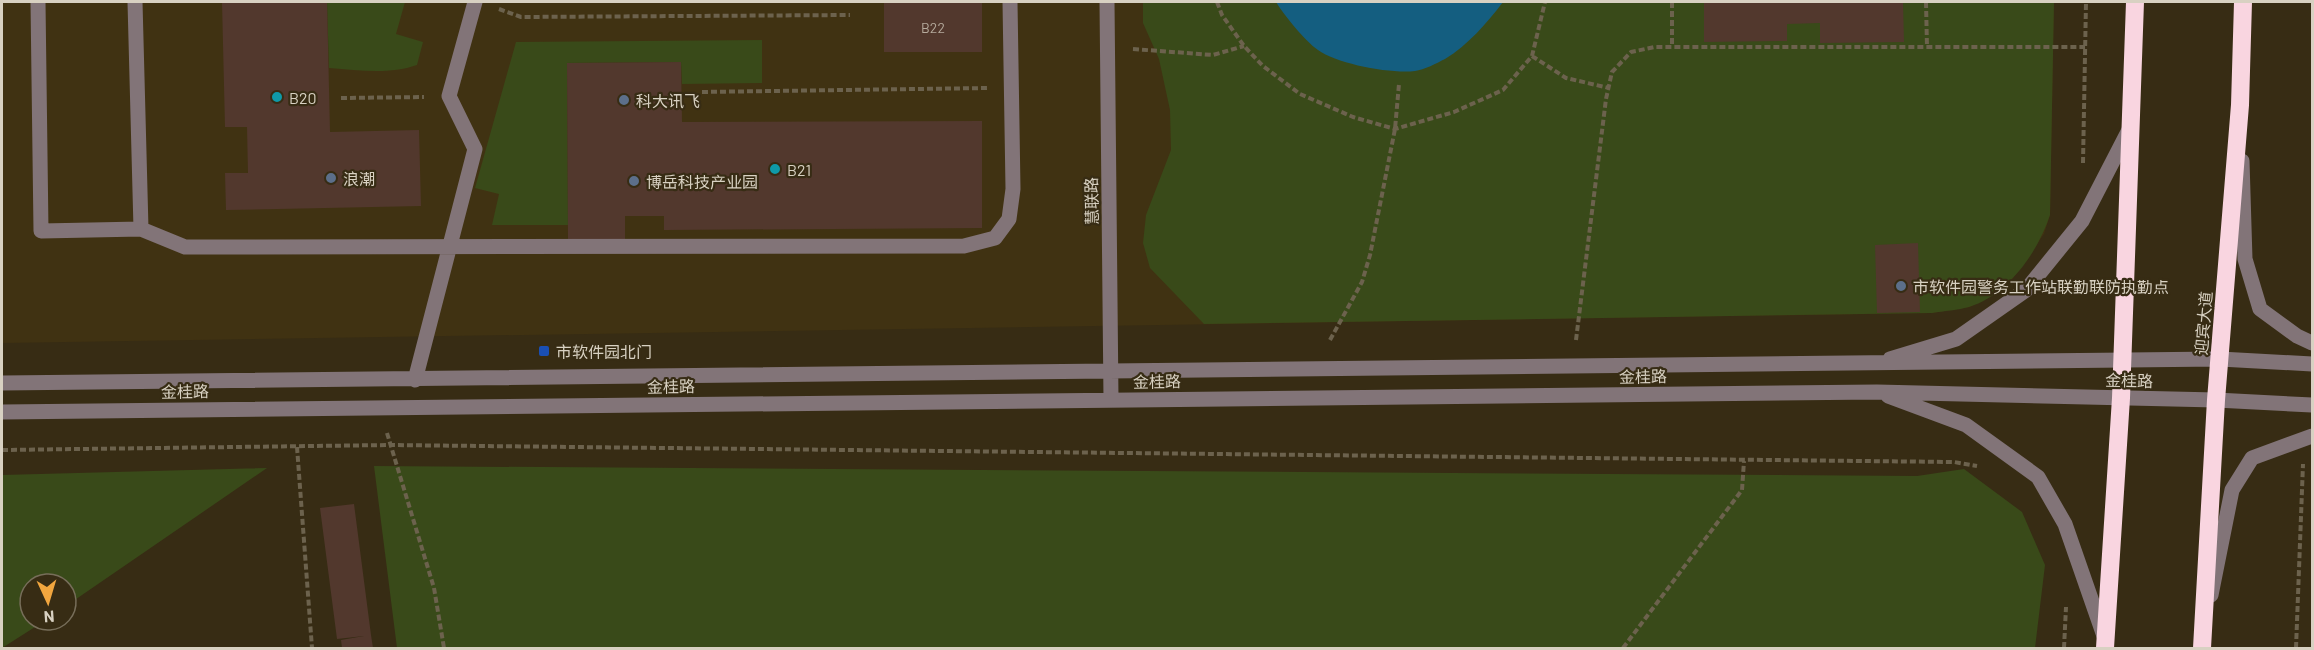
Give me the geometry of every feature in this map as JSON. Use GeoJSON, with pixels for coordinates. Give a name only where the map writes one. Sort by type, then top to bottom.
{"type":"FeatureCollection","features":[{"type":"Feature","properties":{"kind":"highway"},"geometry":{"type":"LineString","coordinates":[[2105,643],[2121,398],[2135,2]]}},
{"type":"Feature","properties":{"kind":"highway","name":"迎宾大道"},"geometry":{"type":"LineString","coordinates":[[2202,644],[2216,400],[2240,105],[2243,2]]}},
{"type":"Feature","properties":{"kind":"street"},"geometry":{"type":"LineString","coordinates":[[38,2],[41,231],[141,229],[185,247],[964,246],[995,238],[1009,219],[1013,189],[1010,2]]}},
{"type":"Feature","properties":{"kind":"street"},"geometry":{"type":"LineString","coordinates":[[135,2],[141,229]]}},
{"type":"Feature","properties":{"kind":"street"},"geometry":{"type":"LineString","coordinates":[[415,380],[475,149],[449,96],[475,2]]}},
{"type":"Feature","properties":{"kind":"street","name":"慧联路"},"geometry":{"type":"LineString","coordinates":[[1107,2],[1111,399]]}},
{"type":"Feature","properties":{"kind":"street"},"geometry":{"type":"LineString","coordinates":[[2240,105],[2245,259],[2260,309],[2297,336],[2313,343]]}},
{"type":"Feature","properties":{"kind":"street"},"geometry":{"type":"LineString","coordinates":[[1872,364],[1956,339],[2026,290],[2082,221],[2132,126]]}},
{"type":"Feature","properties":{"kind":"street","name":"金桂路"},"geometry":{"type":"LineString","coordinates":[[2,383],[1573,368],[2220,359],[2313,364]]}},
{"type":"Feature","properties":{"kind":"street"},"geometry":{"type":"LineString","coordinates":[[1877,392],[1966,425],[2038,477],[2065,524],[2105,643]]}},
{"type":"Feature","properties":{"kind":"street","name":"金桂路"},"geometry":{"type":"LineString","coordinates":[[2,412],[1877,392],[2216,400],[2313,405]]}},
{"type":"Feature","properties":{"kind":"street"},"geometry":{"type":"LineString","coordinates":[[2202,644],[2232,490],[2252,458],[2313,436]]}},
{"type":"Feature","properties":{"kind":"path"},"geometry":{"type":"LineString","coordinates":[[475,2],[521,17],[850,15]]}},
{"type":"Feature","properties":{"kind":"path"},"geometry":{"type":"LineString","coordinates":[[1217,2],[1222,15],[1244,46],[1263,66],[1300,94],[1353,117],[1395,129],[1454,112],[1503,90],[1532,56],[1545,2]]}},
{"type":"Feature","properties":{"kind":"path"},"geometry":{"type":"LineString","coordinates":[[1672,2],[1672,47]]}},
{"type":"Feature","properties":{"kind":"path"},"geometry":{"type":"LineString","coordinates":[[1926,2],[1927,47]]}},
{"type":"Feature","properties":{"kind":"path"},"geometry":{"type":"LineString","coordinates":[[2082,175],[2086,2]]}},
{"type":"Feature","properties":{"kind":"path"},"geometry":{"type":"LineString","coordinates":[[1107,46],[1172,54],[1213,56],[1244,46]]}},
{"type":"Feature","properties":{"kind":"path"},"geometry":{"type":"LineString","coordinates":[[1573,368],[1609,88],[1612,72],[1631,52],[1655,47],[2085,47]]}},
{"type":"Feature","properties":{"kind":"path"},"geometry":{"type":"LineString","coordinates":[[1532,56],[1566,78],[1609,88]]}},
{"type":"Feature","properties":{"kind":"path"},"geometry":{"type":"LineString","coordinates":[[1330,340],[1362,282],[1370,255],[1395,129],[1399,84]]}},
{"type":"Feature","properties":{"kind":"path"},"geometry":{"type":"LineString","coordinates":[[702,92],[1011,88]]}},
{"type":"Feature","properties":{"kind":"path"},"geometry":{"type":"LineString","coordinates":[[341,98],[449,96]]}},
{"type":"Feature","properties":{"kind":"path"},"geometry":{"type":"LineString","coordinates":[[378,407],[434,588],[444,648]]}},
{"type":"Feature","properties":{"kind":"path"},"geometry":{"type":"LineString","coordinates":[[2,450],[390,446],[1954,462],[1981,467]]}},
{"type":"Feature","properties":{"kind":"path"},"geometry":{"type":"LineString","coordinates":[[297,447],[312,648]]}},
{"type":"Feature","properties":{"kind":"path"},"geometry":{"type":"LineString","coordinates":[[2296,648],[2304,455]]}},
{"type":"Feature","properties":{"kind":"path"},"geometry":{"type":"LineString","coordinates":[[1623,648],[1742,490],[1744,461]]}},
{"type":"Feature","properties":{"kind":"path"},"geometry":{"type":"LineString","coordinates":[[2064,648],[2065,599]]}},
{"type":"Feature","properties":{"kind":"shaded area"},"geometry":{"type":"Polygon","coordinates":[[[2,2],[2054,2],[2050,215],[2044,234],[2013,278],[1993,294],[1970,307],[1932,313],[2,343],[2,2]]]}},
{"type":"Feature","properties":{"kind":"green space"},"geometry":{"type":"Polygon","coordinates":[[[327,2],[405,2],[396,34],[423,42],[417,65],[384,71],[329,68],[327,2]]]}},
{"type":"Feature","properties":{"kind":"green space"},"geometry":{"type":"Polygon","coordinates":[[[1143,2],[2054,2],[2050,215],[2038,243],[2009,282],[1983,301],[1956,310],[1932,313],[1204,324],[1150,268],[1143,243],[1146,215],[1171,150],[1170,110],[1159,59],[1143,23],[1143,2]]]}},
{"type":"Feature","properties":{"kind":"green space"},"geometry":{"type":"Polygon","coordinates":[[[762,40],[762,83],[682,84],[681,62],[567,63],[568,225],[492,225],[499,194],[475,188],[516,42],[762,40]]]}},
{"type":"Feature","properties":{"kind":"green space"},"geometry":{"type":"Polygon","coordinates":[[[374,466],[1917,476],[1964,469],[2022,512],[2045,565],[2035,648],[397,648],[374,466]]]}},
{"type":"Feature","properties":{"kind":"green space"},"geometry":{"type":"Polygon","coordinates":[[[267,468],[78,598],[78,572],[18,572],[18,632],[27,632],[2,648],[2,475],[267,468]]]}},
{"type":"Feature","properties":{"kind":"water"},"geometry":{"type":"Polygon","coordinates":[[[1276,2],[1503,2],[1462,47],[1426,68],[1405,72],[1351,64],[1327,55],[1301,34],[1276,2]]]}},
{"type":"Feature","properties":{"kind":"building","name":"B20"},"geometry":{"type":"Polygon","coordinates":[[[222,2],[327,2],[330,132],[419,130],[421,206],[226,210],[225,173],[248,173],[247,127],[225,127],[222,2]]]}},
{"type":"Feature","properties":{"kind":"building"},"geometry":{"type":"Polygon","coordinates":[[[884,2],[982,2],[982,52],[884,52],[884,2]]]}},
{"type":"Feature","properties":{"kind":"building"},"geometry":{"type":"Polygon","coordinates":[[[1704,2],[1903,2],[1904,42],[1820,43],[1820,23],[1787,24],[1787,41],[1704,42],[1704,2]]]}},
{"type":"Feature","properties":{"kind":"building","name":"B21"},"geometry":{"type":"Polygon","coordinates":[[[681,62],[682,122],[982,121],[982,228],[664,230],[664,216],[625,216],[625,239],[568,239],[567,63],[681,62]]]}},
{"type":"Feature","properties":{"kind":"building"},"geometry":{"type":"Polygon","coordinates":[[[1918,243],[1920,312],[1877,313],[1875,245],[1918,243]]]}},
{"type":"Feature","properties":{"kind":"building"},"geometry":{"type":"Polygon","coordinates":[[[354,504],[373,648],[342,648],[341,640],[364,636],[337,639],[320,508],[354,504]]]}},
{"type":"Feature","properties":{"kind":"place","name":"B20"},"geometry":{"type":"Point","coordinates":[277,97]}},
{"type":"Feature","properties":{"kind":"place","name":"科大讯飞"},"geometry":{"type":"Point","coordinates":[624,100]}},
{"type":"Feature","properties":{"kind":"place","name":"B21"},"geometry":{"type":"Point","coordinates":[775,169]}},
{"type":"Feature","properties":{"kind":"place","name":"浪潮"},"geometry":{"type":"Point","coordinates":[331,178]}},
{"type":"Feature","properties":{"kind":"place","name":"博岳科技产业园"},"geometry":{"type":"Point","coordinates":[634,181]}},
{"type":"Feature","properties":{"kind":"place","name":"市软件园警务工作站联勤联防执勤点"},"geometry":{"type":"Point","coordinates":[1901,286]}},
{"type":"Feature","properties":{"kind":"place","name":"市软件园北门"},"geometry":{"type":"Point","coordinates":[544,351]}}]}
